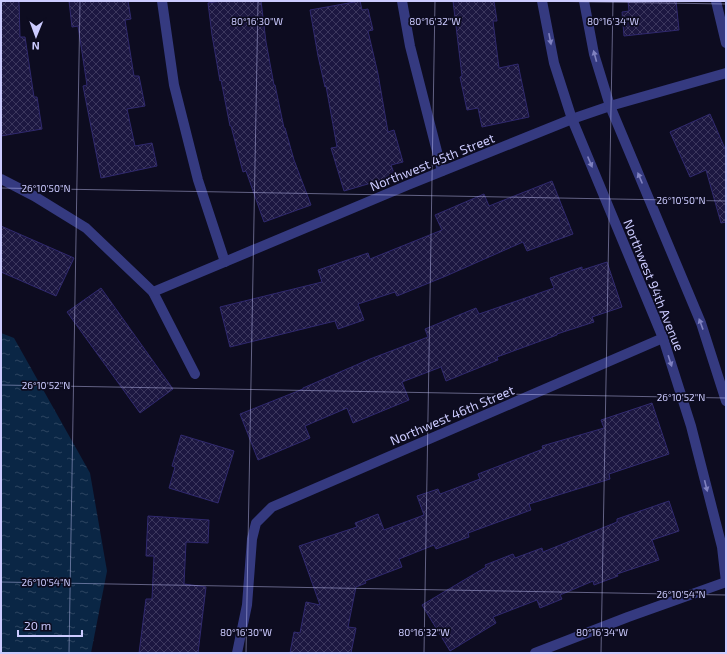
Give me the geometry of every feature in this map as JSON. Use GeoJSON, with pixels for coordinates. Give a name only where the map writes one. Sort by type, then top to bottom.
{"type":"FeatureCollection","features":[{"type":"Feature","properties":{"kind":"street"},"geometry":{"type":"LineString","coordinates":[[162,1],[174,85],[198,180],[225,262]]}},
{"type":"Feature","properties":{"kind":"street"},"geometry":{"type":"LineString","coordinates":[[402,1],[410,46],[442,171]]}},
{"type":"Feature","properties":{"kind":"street","name":"Northwest 94th Avenue"},"geometry":{"type":"LineString","coordinates":[[542,1],[554,63],[572,119],[663,338],[691,426],[724,546],[726,582]]}},
{"type":"Feature","properties":{"kind":"street"},"geometry":{"type":"LineString","coordinates":[[584,1],[594,54],[610,106],[701,323],[726,401]]}},
{"type":"Feature","properties":{"kind":"street"},"geometry":{"type":"LineString","coordinates":[[716,1],[726,43]]}},
{"type":"Feature","properties":{"kind":"street","name":"Northwest 45th Street"},"geometry":{"type":"LineString","coordinates":[[153,292],[442,171],[572,119],[610,106],[726,73]]}},
{"type":"Feature","properties":{"kind":"street"},"geometry":{"type":"LineString","coordinates":[[1,180],[34,196],[86,228],[153,292],[195,374]]}},
{"type":"Feature","properties":{"kind":"street","name":"Northwest 46th Street"},"geometry":{"type":"LineString","coordinates":[[237,653],[247,605],[252,539],[256,523],[272,507],[663,338]]}},
{"type":"Feature","properties":{"kind":"street"},"geometry":{"type":"LineString","coordinates":[[535,653],[628,617],[726,582]]}},
{"type":"Feature","properties":{"kind":"water"},"geometry":{"type":"Polygon","coordinates":[[[1,333],[14,338],[90,473],[107,571],[91,653],[1,653],[1,333]]]}},
{"type":"Feature","properties":{"kind":"building"},"geometry":{"type":"Polygon","coordinates":[[[1,1],[19,1],[20,37],[25,37],[34,97],[37,97],[42,129],[1,136],[1,1]]]}},
{"type":"Feature","properties":{"kind":"building"},"geometry":{"type":"Polygon","coordinates":[[[69,1],[128,1],[131,19],[125,20],[134,76],[139,76],[145,106],[127,109],[135,146],[152,143],[157,166],[101,178],[83,86],[87,85],[78,26],[72,27],[69,1]]]}},
{"type":"Feature","properties":{"kind":"building"},"geometry":{"type":"Polygon","coordinates":[[[221,1],[261,1],[266,42],[284,128],[311,205],[264,222],[246,171],[243,172],[230,126],[221,80],[220,81],[208,3],[221,1]]]}},
{"type":"Feature","properties":{"kind":"building"},"geometry":{"type":"Polygon","coordinates":[[[360,1],[362,10],[368,9],[373,30],[368,31],[378,74],[388,132],[394,130],[403,162],[391,165],[395,176],[344,191],[331,148],[337,147],[310,10],[360,1]]]}},
{"type":"Feature","properties":{"kind":"building"},"geometry":{"type":"Polygon","coordinates":[[[453,1],[494,1],[497,21],[493,21],[499,68],[518,64],[529,117],[482,127],[478,108],[467,110],[460,77],[462,76],[453,1]]]}},
{"type":"Feature","properties":{"kind":"building"},"geometry":{"type":"Polygon","coordinates":[[[628,1],[676,1],[679,30],[624,36],[622,12],[629,11],[628,1]]]}},
{"type":"Feature","properties":{"kind":"building"},"geometry":{"type":"Polygon","coordinates":[[[710,114],[726,151],[726,222],[721,223],[706,170],[690,177],[670,132],[710,114]]]}},
{"type":"Feature","properties":{"kind":"building"},"geometry":{"type":"Polygon","coordinates":[[[552,181],[573,234],[527,251],[523,242],[397,296],[395,292],[358,304],[364,320],[338,329],[335,321],[230,347],[220,307],[322,282],[318,270],[368,253],[370,259],[442,230],[435,215],[484,194],[489,206],[552,181]]]}},
{"type":"Feature","properties":{"kind":"building"},"geometry":{"type":"Polygon","coordinates":[[[1,226],[74,258],[56,296],[1,272],[1,226]]]}},
{"type":"Feature","properties":{"kind":"building"},"geometry":{"type":"Polygon","coordinates":[[[607,262],[622,307],[592,317],[594,322],[557,334],[497,357],[498,360],[446,381],[441,367],[402,382],[409,400],[353,423],[347,408],[305,426],[310,438],[258,460],[240,414],[303,389],[370,359],[428,337],[425,329],[476,308],[479,314],[554,288],[550,278],[582,267],[582,270],[607,262]]]}},
{"type":"Feature","properties":{"kind":"building"},"geometry":{"type":"Polygon","coordinates":[[[101,288],[173,389],[140,413],[67,312],[101,288]]]}},
{"type":"Feature","properties":{"kind":"building"},"geometry":{"type":"Polygon","coordinates":[[[652,403],[669,454],[609,474],[610,479],[529,504],[531,510],[468,533],[469,537],[436,549],[434,545],[399,559],[402,567],[365,581],[366,583],[356,587],[348,627],[356,628],[351,653],[290,653],[294,632],[300,633],[306,602],[320,605],[299,546],[357,527],[355,523],[378,514],[384,530],[424,515],[417,496],[438,489],[440,494],[480,479],[478,474],[543,449],[542,446],[604,428],[601,420],[652,403]]]}},
{"type":"Feature","properties":{"kind":"building"},"geometry":{"type":"Polygon","coordinates":[[[181,435],[234,451],[218,503],[169,488],[175,467],[172,466],[181,435]]]}},
{"type":"Feature","properties":{"kind":"building"},"geometry":{"type":"Polygon","coordinates":[[[669,501],[679,531],[652,540],[659,560],[617,574],[618,576],[594,585],[593,581],[560,595],[562,599],[540,608],[537,600],[493,617],[496,623],[450,651],[422,605],[486,567],[485,565],[513,554],[515,558],[542,548],[543,552],[617,522],[617,519],[669,501]]]}},
{"type":"Feature","properties":{"kind":"building"},"geometry":{"type":"Polygon","coordinates":[[[148,516],[209,520],[208,543],[186,542],[184,584],[206,587],[198,653],[139,653],[146,599],[152,599],[154,556],[146,556],[148,516]]]}}]}
